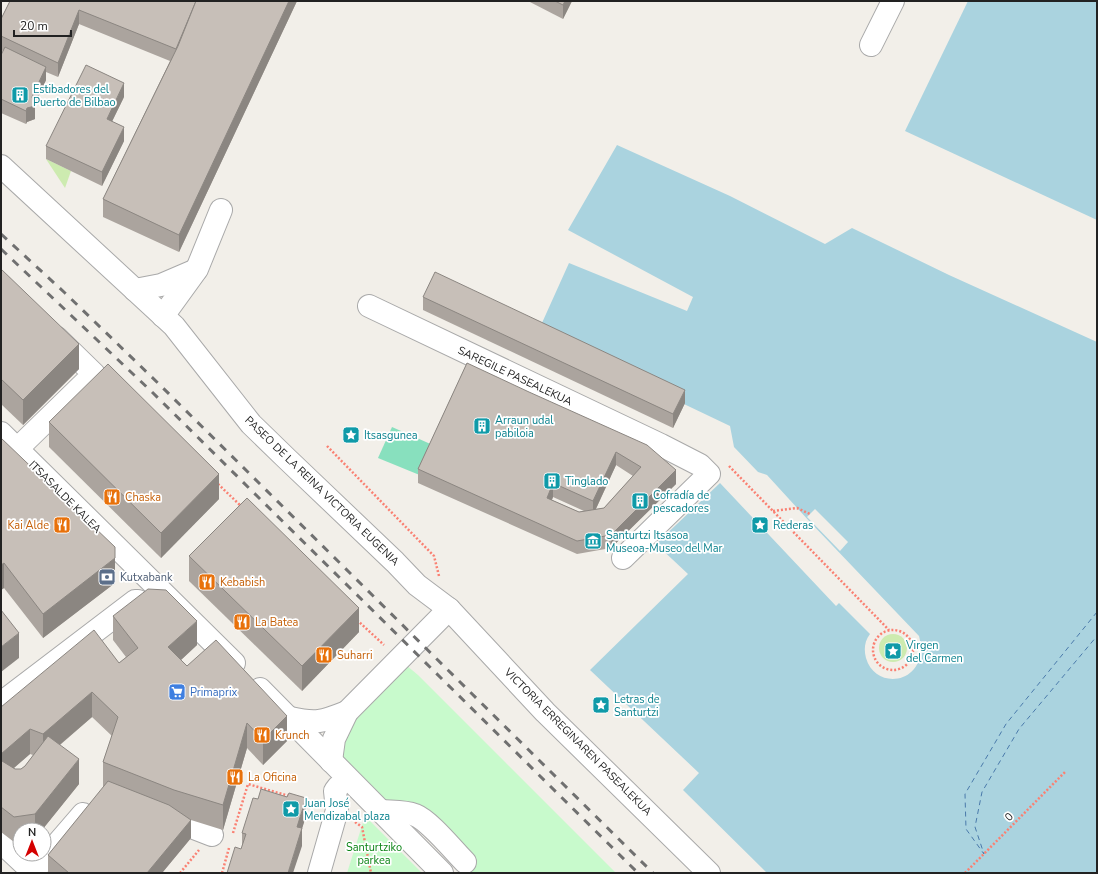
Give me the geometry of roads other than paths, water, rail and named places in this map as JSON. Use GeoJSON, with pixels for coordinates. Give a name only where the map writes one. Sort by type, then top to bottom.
{"type":"FeatureCollection","features":[{"type":"Feature","properties":{"kind":"street"},"geometry":{"type":"LineString","coordinates":[[870,45],[893,1]]}},
{"type":"Feature","properties":{"kind":"street","name":"PASEO DE LA REINA VICTORIA EUGENIA"},"geometry":{"type":"LineString","coordinates":[[1,166],[169,321],[252,424],[395,562],[417,586],[449,609]]}},
{"type":"Feature","properties":{"kind":"street"},"geometry":{"type":"LineString","coordinates":[[169,321],[197,269],[221,210]]}},
{"type":"Feature","properties":{"kind":"street"},"geometry":{"type":"LineString","coordinates":[[135,290],[161,285],[197,269]]}},
{"type":"Feature","properties":{"kind":"street","name":"SAREGILE PASEALEKUA"},"geometry":{"type":"LineString","coordinates":[[368,306],[661,446],[700,466],[709,474],[622,558]]}},
{"type":"Feature","properties":{"kind":"street"},"geometry":{"type":"LineString","coordinates":[[17,449],[94,374],[45,327]]}},
{"type":"Feature","properties":{"kind":"street","name":"ITSASALDE KALEA"},"geometry":{"type":"LineString","coordinates":[[1,434],[175,605]]}},
{"type":"Feature","properties":{"kind":"street"},"geometry":{"type":"LineString","coordinates":[[1,703],[135,601],[175,605],[290,718],[442,873]]}},
{"type":"Feature","properties":{"kind":"street"},"geometry":{"type":"LineString","coordinates":[[331,761],[334,739],[347,712],[449,609]]}},
{"type":"Feature","properties":{"kind":"street","name":"VICTORIA ERREGINAREN PASEALEKUA"},"geometry":{"type":"LineString","coordinates":[[449,609],[545,712],[709,873]]}},
{"type":"Feature","properties":{"kind":"street"},"geometry":{"type":"LineString","coordinates":[[290,718],[311,722],[328,720],[347,712]]}},
{"type":"Feature","properties":{"kind":"street"},"geometry":{"type":"LineString","coordinates":[[319,873],[337,810],[335,791],[338,787]]}},
{"type":"Feature","properties":{"kind":"street"},"geometry":{"type":"LineString","coordinates":[[1,842],[33,873],[96,798]]}},
{"type":"Feature","properties":{"kind":"street"},"geometry":{"type":"LineString","coordinates":[[141,808],[221,838]]}},
{"type":"Feature","properties":{"kind":"street"},"geometry":{"type":"LineString","coordinates":[[381,811],[400,812],[414,815],[424,820],[465,862]]}},
{"type":"Feature","properties":{"kind":"water"},"geometry":{"type":"Polygon","coordinates":[[[968,1],[1097,1],[1097,220],[905,131],[968,1]]]}},
{"type":"Feature","properties":{"kind":"water"},"geometry":{"type":"Polygon","coordinates":[[[617,145],[730,196],[825,244],[852,228],[949,275],[1097,342],[1097,873],[767,873],[683,790],[699,773],[590,670],[688,574],[656,544],[720,483],[836,606],[839,603],[870,634],[865,646],[866,658],[872,669],[880,676],[890,679],[901,678],[910,673],[917,664],[921,652],[919,636],[767,475],[758,472],[734,447],[730,426],[537,334],[569,263],[687,311],[693,297],[568,230],[617,145]]]}},
{"type":"Feature","properties":{"kind":"railway"},"geometry":{"type":"LineString","coordinates":[[1,234],[65,293],[160,385],[653,873]]}},
{"type":"Feature","properties":{"kind":"railway"},"geometry":{"type":"LineString","coordinates":[[1,249],[152,392],[638,873]]}},
{"type":"Feature","properties":{"kind":"place","name":"Estibadores del Puerto de Bilbao"},"geometry":{"type":"Point","coordinates":[20,95]}},
{"type":"Feature","properties":{"kind":"place","name":"Arraun udal pabiloia"},"geometry":{"type":"Point","coordinates":[482,426]}},
{"type":"Feature","properties":{"kind":"place","name":"Itsasgunea"},"geometry":{"type":"Point","coordinates":[351,435]}},
{"type":"Feature","properties":{"kind":"place","name":"Tinglado"},"geometry":{"type":"Point","coordinates":[552,481]}},
{"type":"Feature","properties":{"kind":"place","name":"Chaska"},"geometry":{"type":"Point","coordinates":[112,497]}},
{"type":"Feature","properties":{"kind":"place","name":"Cofradía de pescadores"},"geometry":{"type":"Point","coordinates":[640,501]}},
{"type":"Feature","properties":{"kind":"place","name":"Kai Alde"},"geometry":{"type":"Point","coordinates":[62,525]}},
{"type":"Feature","properties":{"kind":"place","name":"Rederas"},"geometry":{"type":"Point","coordinates":[760,525]}},
{"type":"Feature","properties":{"kind":"place","name":"Santurtzi Itsasoa Museoa-Museo del Mar"},"geometry":{"type":"Point","coordinates":[593,541]}},
{"type":"Feature","properties":{"kind":"place","name":"Kutxabank"},"geometry":{"type":"Point","coordinates":[107,577]}},
{"type":"Feature","properties":{"kind":"place","name":"Kebabish"},"geometry":{"type":"Point","coordinates":[207,582]}},
{"type":"Feature","properties":{"kind":"place","name":"La Batea"},"geometry":{"type":"Point","coordinates":[242,622]}},
{"type":"Feature","properties":{"kind":"place","name":"Virgen del Carmen"},"geometry":{"type":"Point","coordinates":[893,651]}},
{"type":"Feature","properties":{"kind":"place","name":"Suharri"},"geometry":{"type":"Point","coordinates":[324,655]}},
{"type":"Feature","properties":{"kind":"place","name":"Primaprix"},"geometry":{"type":"Point","coordinates":[177,692]}},
{"type":"Feature","properties":{"kind":"place","name":"Letras de Santurtzi"},"geometry":{"type":"Point","coordinates":[601,705]}},
{"type":"Feature","properties":{"kind":"place","name":"Krunch"},"geometry":{"type":"Point","coordinates":[262,735]}},
{"type":"Feature","properties":{"kind":"place","name":"La Oficina"},"geometry":{"type":"Point","coordinates":[235,777]}},
{"type":"Feature","properties":{"kind":"place","name":"Juan José Mendizabal plaza"},"geometry":{"type":"Point","coordinates":[291,809]}},
{"type":"Feature","properties":{"kind":"park label","name":"Santurtziko parkea"},"geometry":{"type":"Point","coordinates":[374,853]}}]}
